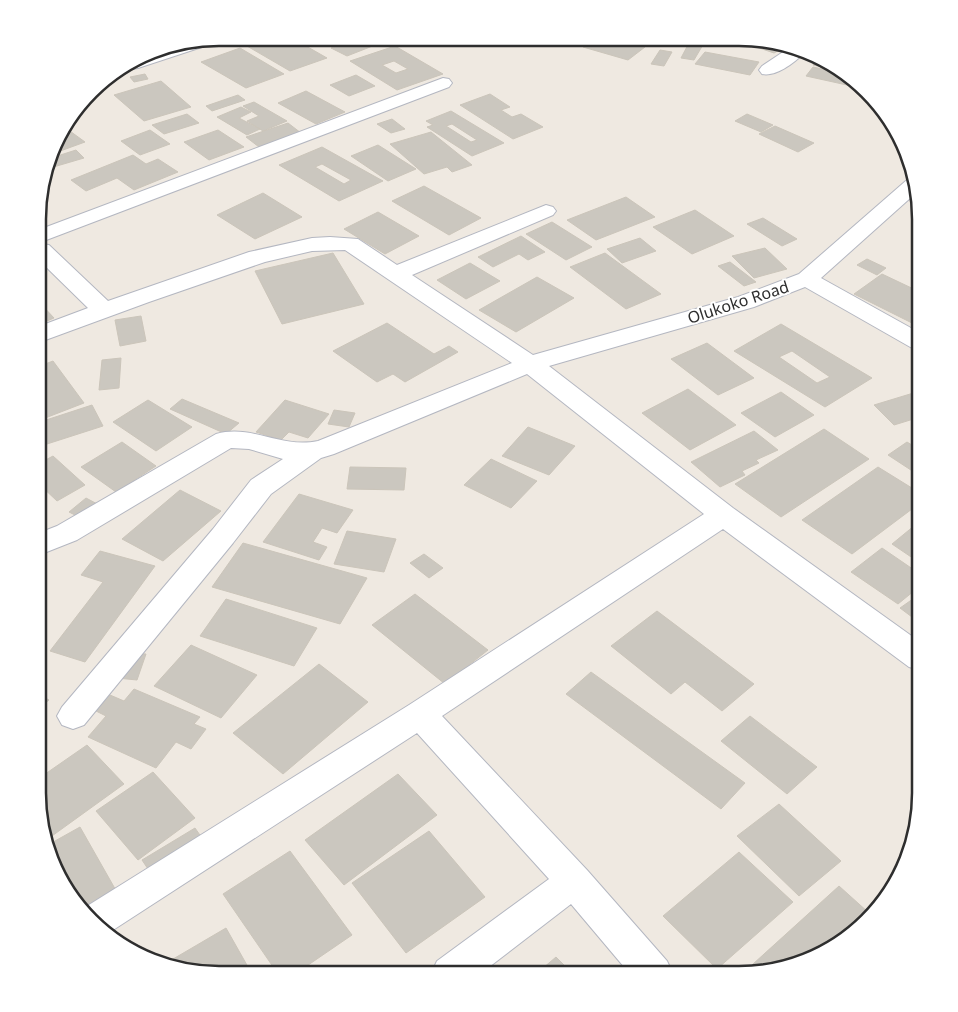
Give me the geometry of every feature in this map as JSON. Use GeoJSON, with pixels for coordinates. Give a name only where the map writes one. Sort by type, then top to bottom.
{"type":"FeatureCollection","features":[{"type":"Feature","properties":{"kind":"street"},"geometry":{"type":"LineString","coordinates":[[768,70],[792,54]]}},
{"type":"Feature","properties":{"kind":"street"},"geometry":{"type":"LineString","coordinates":[[46,234],[443,83]]}},
{"type":"Feature","properties":{"kind":"street","name":"Olukoko Road"},"geometry":{"type":"LineString","coordinates":[[312,451],[325,448],[530,364],[746,302],[807,279],[908,189]]}},
{"type":"Feature","properties":{"kind":"street"},"geometry":{"type":"LineString","coordinates":[[396,274],[546,211]]}},
{"type":"Feature","properties":{"kind":"street"},"geometry":{"type":"LineString","coordinates":[[46,332],[103,309],[285,248],[326,242],[350,244],[530,364],[723,515],[911,651]]}},
{"type":"Feature","properties":{"kind":"street"},"geometry":{"type":"LineString","coordinates":[[46,255],[103,309]]}},
{"type":"Feature","properties":{"kind":"street"},"geometry":{"type":"LineString","coordinates":[[807,279],[911,338]]}},
{"type":"Feature","properties":{"kind":"street"},"geometry":{"type":"LineString","coordinates":[[47,542],[67,533],[225,440],[242,438],[287,452],[304,453],[312,451]]}},
{"type":"Feature","properties":{"kind":"street"},"geometry":{"type":"LineString","coordinates":[[73,716],[223,536],[261,487],[312,451]]}},
{"type":"Feature","properties":{"kind":"street"},"geometry":{"type":"LineString","coordinates":[[100,918],[420,714],[723,515]]}},
{"type":"Feature","properties":{"kind":"street"},"geometry":{"type":"LineString","coordinates":[[420,714],[574,881],[646,965]]}},
{"type":"Feature","properties":{"kind":"street"},"geometry":{"type":"LineString","coordinates":[[462,965],[574,881]]}},
{"type":"Feature","properties":{"kind":"building"},"geometry":{"type":"Polygon","coordinates":[[[642,46],[645,47],[628,60],[583,47],[642,46]]]}},
{"type":"Feature","properties":{"kind":"building"},"geometry":{"type":"Polygon","coordinates":[[[687,46],[702,46],[694,60],[681,58],[687,46]]]}},
{"type":"Feature","properties":{"kind":"building"},"geometry":{"type":"Polygon","coordinates":[[[249,47],[307,47],[327,58],[290,71],[249,47]]]}},
{"type":"Feature","properties":{"kind":"building"},"geometry":{"type":"Polygon","coordinates":[[[334,47],[371,47],[347,56],[331,48],[334,47]]]}},
{"type":"Feature","properties":{"kind":"building"},"geometry":{"type":"Polygon","coordinates":[[[396,47],[443,74],[397,90],[350,61],[396,47]],[[394,61],[382,65],[396,73],[408,69],[394,61]]]}},
{"type":"Feature","properties":{"kind":"building"},"geometry":{"type":"Polygon","coordinates":[[[240,48],[284,74],[246,88],[201,62],[240,48]]]}},
{"type":"Feature","properties":{"kind":"building"},"geometry":{"type":"Polygon","coordinates":[[[759,48],[777,51],[774,53],[759,48]]]}},
{"type":"Feature","properties":{"kind":"building"},"geometry":{"type":"Polygon","coordinates":[[[660,50],[672,52],[664,66],[651,64],[660,50]]]}},
{"type":"Feature","properties":{"kind":"building"},"geometry":{"type":"Polygon","coordinates":[[[705,52],[759,62],[750,75],[695,64],[705,52]]]}},
{"type":"Feature","properties":{"kind":"building"},"geometry":{"type":"Polygon","coordinates":[[[813,67],[826,70],[848,85],[806,76],[813,67]]]}},
{"type":"Feature","properties":{"kind":"building"},"geometry":{"type":"Polygon","coordinates":[[[145,74],[148,79],[134,82],[130,77],[145,74]]]}},
{"type":"Feature","properties":{"kind":"building"},"geometry":{"type":"Polygon","coordinates":[[[356,75],[375,86],[349,96],[330,85],[356,75]]]}},
{"type":"Feature","properties":{"kind":"building"},"geometry":{"type":"Polygon","coordinates":[[[161,81],[191,107],[144,121],[114,95],[161,81]]]}},
{"type":"Feature","properties":{"kind":"building"},"geometry":{"type":"Polygon","coordinates":[[[306,91],[345,112],[316,124],[278,103],[306,91]]]}},
{"type":"Feature","properties":{"kind":"building"},"geometry":{"type":"Polygon","coordinates":[[[490,94],[510,107],[501,110],[512,117],[521,114],[543,127],[513,139],[460,105],[490,94]]]}},
{"type":"Feature","properties":{"kind":"building"},"geometry":{"type":"Polygon","coordinates":[[[238,95],[245,100],[212,111],[206,106],[238,95]]]}},
{"type":"Feature","properties":{"kind":"building"},"geometry":{"type":"Polygon","coordinates":[[[254,102],[287,121],[263,131],[247,121],[259,116],[243,106],[254,102]]]}},
{"type":"Feature","properties":{"kind":"building"},"geometry":{"type":"Polygon","coordinates":[[[241,107],[251,112],[239,118],[260,129],[247,135],[217,117],[241,107]]]}},
{"type":"Feature","properties":{"kind":"building"},"geometry":{"type":"Polygon","coordinates":[[[451,111],[504,143],[472,156],[427,127],[433,125],[426,121],[451,111]],[[452,124],[446,126],[471,142],[477,140],[452,124]]]}},
{"type":"Feature","properties":{"kind":"building"},"geometry":{"type":"Polygon","coordinates":[[[187,114],[199,123],[164,134],[152,125],[187,114]]]}},
{"type":"Feature","properties":{"kind":"building"},"geometry":{"type":"Polygon","coordinates":[[[747,114],[773,125],[761,132],[735,121],[747,114]]]}},
{"type":"Feature","properties":{"kind":"building"},"geometry":{"type":"Polygon","coordinates":[[[392,119],[405,129],[391,133],[377,124],[392,119]]]}},
{"type":"Feature","properties":{"kind":"building"},"geometry":{"type":"Polygon","coordinates":[[[288,123],[301,133],[259,147],[246,137],[288,123]]]}},
{"type":"Feature","properties":{"kind":"building"},"geometry":{"type":"Polygon","coordinates":[[[775,126],[814,143],[798,152],[759,134],[775,126]]]}},
{"type":"Feature","properties":{"kind":"building"},"geometry":{"type":"Polygon","coordinates":[[[150,130],[170,144],[140,155],[121,141],[150,130]]]}},
{"type":"Feature","properties":{"kind":"building"},"geometry":{"type":"Polygon","coordinates":[[[218,130],[244,147],[209,160],[184,142],[218,130]]]}},
{"type":"Feature","properties":{"kind":"building"},"geometry":{"type":"Polygon","coordinates":[[[70,131],[85,142],[60,151],[70,131]]]}},
{"type":"Feature","properties":{"kind":"building"},"geometry":{"type":"Polygon","coordinates":[[[431,132],[472,165],[452,172],[447,167],[424,174],[390,144],[431,132]]]}},
{"type":"Feature","properties":{"kind":"building"},"geometry":{"type":"Polygon","coordinates":[[[378,145],[416,169],[388,181],[351,156],[378,145]]]}},
{"type":"Feature","properties":{"kind":"building"},"geometry":{"type":"Polygon","coordinates":[[[322,147],[383,181],[339,201],[279,165],[322,147]],[[322,164],[315,167],[344,184],[351,180],[322,164]]]}},
{"type":"Feature","properties":{"kind":"building"},"geometry":{"type":"Polygon","coordinates":[[[76,150],[84,158],[55,167],[58,156],[76,150]]]}},
{"type":"Feature","properties":{"kind":"building"},"geometry":{"type":"Polygon","coordinates":[[[133,155],[146,164],[158,159],[178,172],[134,190],[117,178],[86,191],[71,180],[133,155]]]}},
{"type":"Feature","properties":{"kind":"building"},"geometry":{"type":"Polygon","coordinates":[[[424,186],[481,218],[449,235],[392,201],[424,186]]]}},
{"type":"Feature","properties":{"kind":"building"},"geometry":{"type":"Polygon","coordinates":[[[263,193],[302,217],[255,239],[217,215],[263,193]]]}},
{"type":"Feature","properties":{"kind":"building"},"geometry":{"type":"Polygon","coordinates":[[[626,197],[655,217],[596,240],[567,220],[626,197]]]}},
{"type":"Feature","properties":{"kind":"building"},"geometry":{"type":"Polygon","coordinates":[[[695,210],[734,236],[692,254],[653,227],[695,210]]]}},
{"type":"Feature","properties":{"kind":"building"},"geometry":{"type":"Polygon","coordinates":[[[378,212],[419,236],[385,254],[344,229],[378,212]]]}},
{"type":"Feature","properties":{"kind":"building"},"geometry":{"type":"Polygon","coordinates":[[[763,218],[797,239],[782,246],[747,224],[763,218]]]}},
{"type":"Feature","properties":{"kind":"building"},"geometry":{"type":"Polygon","coordinates":[[[552,222],[592,247],[566,260],[526,234],[552,222]]]}},
{"type":"Feature","properties":{"kind":"building"},"geometry":{"type":"Polygon","coordinates":[[[521,236],[545,252],[528,260],[519,254],[493,267],[478,257],[521,236]]]}},
{"type":"Feature","properties":{"kind":"building"},"geometry":{"type":"Polygon","coordinates":[[[640,238],[656,251],[622,263],[607,249],[640,238]]]}},
{"type":"Feature","properties":{"kind":"building"},"geometry":{"type":"Polygon","coordinates":[[[765,248],[787,269],[754,278],[732,256],[765,248]]]}},
{"type":"Feature","properties":{"kind":"building"},"geometry":{"type":"Polygon","coordinates":[[[333,253],[364,304],[282,324],[255,271],[333,253]]]}},
{"type":"Feature","properties":{"kind":"building"},"geometry":{"type":"Polygon","coordinates":[[[605,253],[661,294],[626,309],[570,267],[605,253]]]}},
{"type":"Feature","properties":{"kind":"building"},"geometry":{"type":"Polygon","coordinates":[[[867,259],[886,268],[877,275],[857,265],[867,259]]]}},
{"type":"Feature","properties":{"kind":"building"},"geometry":{"type":"Polygon","coordinates":[[[730,262],[756,282],[744,286],[718,266],[730,262]]]}},
{"type":"Feature","properties":{"kind":"building"},"geometry":{"type":"Polygon","coordinates":[[[470,263],[500,281],[466,299],[437,280],[470,263]]]}},
{"type":"Feature","properties":{"kind":"building"},"geometry":{"type":"Polygon","coordinates":[[[882,274],[911,288],[911,322],[854,294],[882,274]]]}},
{"type":"Feature","properties":{"kind":"building"},"geometry":{"type":"Polygon","coordinates":[[[537,277],[574,298],[516,332],[479,310],[537,277]]]}},
{"type":"Feature","properties":{"kind":"building"},"geometry":{"type":"Polygon","coordinates":[[[46,310],[54,318],[46,321],[46,310]]]}},
{"type":"Feature","properties":{"kind":"building"},"geometry":{"type":"Polygon","coordinates":[[[141,316],[146,341],[120,346],[115,320],[141,316]]]}},
{"type":"Feature","properties":{"kind":"building"},"geometry":{"type":"Polygon","coordinates":[[[387,323],[434,354],[449,346],[458,352],[405,382],[393,374],[377,382],[333,351],[387,323]]]}},
{"type":"Feature","properties":{"kind":"building"},"geometry":{"type":"Polygon","coordinates":[[[781,324],[872,378],[825,407],[734,351],[781,324]],[[792,351],[779,357],[817,383],[830,377],[792,351]]]}},
{"type":"Feature","properties":{"kind":"building"},"geometry":{"type":"Polygon","coordinates":[[[707,343],[754,378],[718,395],[671,359],[707,343]]]}},
{"type":"Feature","properties":{"kind":"building"},"geometry":{"type":"Polygon","coordinates":[[[121,358],[119,388],[99,390],[102,360],[121,358]]]}},
{"type":"Feature","properties":{"kind":"building"},"geometry":{"type":"Polygon","coordinates":[[[53,361],[84,403],[46,418],[46,364],[53,361]]]}},
{"type":"Feature","properties":{"kind":"building"},"geometry":{"type":"Polygon","coordinates":[[[688,389],[736,425],[690,450],[642,413],[688,389]]]}},
{"type":"Feature","properties":{"kind":"building"},"geometry":{"type":"Polygon","coordinates":[[[781,392],[814,415],[775,437],[741,413],[781,392]]]}},
{"type":"Feature","properties":{"kind":"building"},"geometry":{"type":"Polygon","coordinates":[[[911,394],[911,420],[894,425],[874,405],[911,394]]]}},
{"type":"Feature","properties":{"kind":"building"},"geometry":{"type":"Polygon","coordinates":[[[182,399],[239,423],[226,434],[170,409],[182,399]]]}},
{"type":"Feature","properties":{"kind":"building"},"geometry":{"type":"Polygon","coordinates":[[[148,400],[192,427],[156,451],[113,422],[148,400]]]}},
{"type":"Feature","properties":{"kind":"building"},"geometry":{"type":"Polygon","coordinates":[[[285,400],[329,414],[308,438],[289,432],[281,440],[256,432],[285,400]]]}},
{"type":"Feature","properties":{"kind":"building"},"geometry":{"type":"Polygon","coordinates":[[[92,405],[103,426],[47,444],[46,420],[92,405]]]}},
{"type":"Feature","properties":{"kind":"building"},"geometry":{"type":"Polygon","coordinates":[[[334,410],[355,413],[349,427],[328,424],[334,410]]]}},
{"type":"Feature","properties":{"kind":"building"},"geometry":{"type":"Polygon","coordinates":[[[528,427],[575,446],[549,475],[502,456],[528,427]]]}},
{"type":"Feature","properties":{"kind":"building"},"geometry":{"type":"Polygon","coordinates":[[[824,429],[869,459],[781,517],[735,484],[824,429]]]}},
{"type":"Feature","properties":{"kind":"building"},"geometry":{"type":"Polygon","coordinates":[[[754,431],[778,450],[756,460],[759,463],[742,471],[745,475],[720,487],[691,462],[754,431]]]}},
{"type":"Feature","properties":{"kind":"building"},"geometry":{"type":"Polygon","coordinates":[[[122,442],[156,466],[116,492],[81,467],[122,442]]]}},
{"type":"Feature","properties":{"kind":"building"},"geometry":{"type":"Polygon","coordinates":[[[907,442],[911,444],[911,470],[888,455],[907,442]]]}},
{"type":"Feature","properties":{"kind":"building"},"geometry":{"type":"Polygon","coordinates":[[[53,456],[85,485],[57,501],[46,491],[46,460],[53,456]]]}},
{"type":"Feature","properties":{"kind":"building"},"geometry":{"type":"Polygon","coordinates":[[[491,459],[537,481],[511,508],[464,485],[491,459]]]}},
{"type":"Feature","properties":{"kind":"building"},"geometry":{"type":"Polygon","coordinates":[[[350,467],[406,468],[404,490],[347,489],[350,467]]]}},
{"type":"Feature","properties":{"kind":"building"},"geometry":{"type":"Polygon","coordinates":[[[878,467],[911,487],[911,510],[852,554],[802,520],[878,467]]]}},
{"type":"Feature","properties":{"kind":"building"},"geometry":{"type":"Polygon","coordinates":[[[180,490],[221,511],[163,561],[122,539],[180,490]]]}},
{"type":"Feature","properties":{"kind":"building"},"geometry":{"type":"Polygon","coordinates":[[[299,494],[353,510],[337,533],[322,528],[313,542],[327,547],[319,560],[263,542],[299,494]]]}},
{"type":"Feature","properties":{"kind":"building"},"geometry":{"type":"Polygon","coordinates":[[[86,498],[101,506],[85,520],[69,512],[86,498]]]}},
{"type":"Feature","properties":{"kind":"building"},"geometry":{"type":"Polygon","coordinates":[[[911,528],[911,557],[892,544],[911,528]]]}},
{"type":"Feature","properties":{"kind":"building"},"geometry":{"type":"Polygon","coordinates":[[[347,531],[396,539],[384,572],[334,564],[347,531]]]}},
{"type":"Feature","properties":{"kind":"building"},"geometry":{"type":"Polygon","coordinates":[[[243,543],[367,578],[340,624],[212,587],[243,543]]]}},
{"type":"Feature","properties":{"kind":"building"},"geometry":{"type":"Polygon","coordinates":[[[882,548],[911,568],[911,593],[898,604],[851,572],[882,548]]]}},
{"type":"Feature","properties":{"kind":"building"},"geometry":{"type":"Polygon","coordinates":[[[100,551],[155,566],[85,662],[50,651],[103,582],[81,575],[100,551]]]}},
{"type":"Feature","properties":{"kind":"building"},"geometry":{"type":"Polygon","coordinates":[[[424,554],[443,568],[429,578],[410,563],[424,554]]]}},
{"type":"Feature","properties":{"kind":"building"},"geometry":{"type":"Polygon","coordinates":[[[415,594],[488,650],[445,684],[372,625],[415,594]]]}},
{"type":"Feature","properties":{"kind":"building"},"geometry":{"type":"Polygon","coordinates":[[[226,599],[317,628],[294,666],[200,636],[226,599]]]}},
{"type":"Feature","properties":{"kind":"building"},"geometry":{"type":"Polygon","coordinates":[[[911,600],[911,616],[900,608],[911,600]]]}},
{"type":"Feature","properties":{"kind":"building"},"geometry":{"type":"Polygon","coordinates":[[[657,611],[754,684],[722,711],[685,682],[671,694],[611,646],[657,611]]]}},
{"type":"Feature","properties":{"kind":"building"},"geometry":{"type":"Polygon","coordinates":[[[191,645],[257,675],[221,718],[154,686],[191,645]]]}},
{"type":"Feature","properties":{"kind":"building"},"geometry":{"type":"Polygon","coordinates":[[[127,653],[146,654],[137,680],[117,678],[127,653]]]}},
{"type":"Feature","properties":{"kind":"building"},"geometry":{"type":"Polygon","coordinates":[[[319,664],[368,702],[283,774],[233,733],[319,664]]]}},
{"type":"Feature","properties":{"kind":"building"},"geometry":{"type":"Polygon","coordinates":[[[591,672],[745,783],[721,809],[566,694],[591,672]]]}},
{"type":"Feature","properties":{"kind":"building"},"geometry":{"type":"Polygon","coordinates":[[[134,689],[200,717],[194,724],[206,729],[191,749],[176,742],[156,768],[88,737],[106,716],[96,711],[110,695],[124,701],[134,689]]]}},
{"type":"Feature","properties":{"kind":"building"},"geometry":{"type":"Polygon","coordinates":[[[750,716],[817,767],[787,794],[721,741],[750,716]]]}},
{"type":"Feature","properties":{"kind":"building"},"geometry":{"type":"Polygon","coordinates":[[[87,745],[124,784],[52,836],[47,804],[47,773],[87,745]]]}},
{"type":"Feature","properties":{"kind":"building"},"geometry":{"type":"Polygon","coordinates":[[[153,772],[195,818],[138,860],[96,811],[153,772]]]}},
{"type":"Feature","properties":{"kind":"building"},"geometry":{"type":"Polygon","coordinates":[[[398,774],[437,815],[344,885],[305,840],[398,774]]]}},
{"type":"Feature","properties":{"kind":"building"},"geometry":{"type":"Polygon","coordinates":[[[779,804],[841,861],[799,896],[737,836],[779,804]]]}},
{"type":"Feature","properties":{"kind":"building"},"geometry":{"type":"Polygon","coordinates":[[[80,827],[118,894],[91,909],[75,889],[64,869],[54,842],[80,827]]]}},
{"type":"Feature","properties":{"kind":"building"},"geometry":{"type":"Polygon","coordinates":[[[195,828],[209,848],[156,881],[142,860],[195,828]]]}},
{"type":"Feature","properties":{"kind":"building"},"geometry":{"type":"Polygon","coordinates":[[[429,831],[485,897],[406,953],[352,883],[429,831]]]}},
{"type":"Feature","properties":{"kind":"building"},"geometry":{"type":"Polygon","coordinates":[[[290,851],[352,935],[308,965],[272,965],[223,894],[290,851]]]}},
{"type":"Feature","properties":{"kind":"building"},"geometry":{"type":"Polygon","coordinates":[[[739,852],[793,902],[722,965],[713,965],[663,916],[739,852]]]}},
{"type":"Feature","properties":{"kind":"building"},"geometry":{"type":"Polygon","coordinates":[[[839,886],[866,910],[835,937],[815,948],[794,957],[752,965],[839,886]]]}},
{"type":"Feature","properties":{"kind":"building"},"geometry":{"type":"Polygon","coordinates":[[[226,928],[247,965],[208,965],[173,959],[226,928]]]}},
{"type":"Feature","properties":{"kind":"building"},"geometry":{"type":"Polygon","coordinates":[[[556,957],[564,965],[547,965],[556,957]]]}}]}
